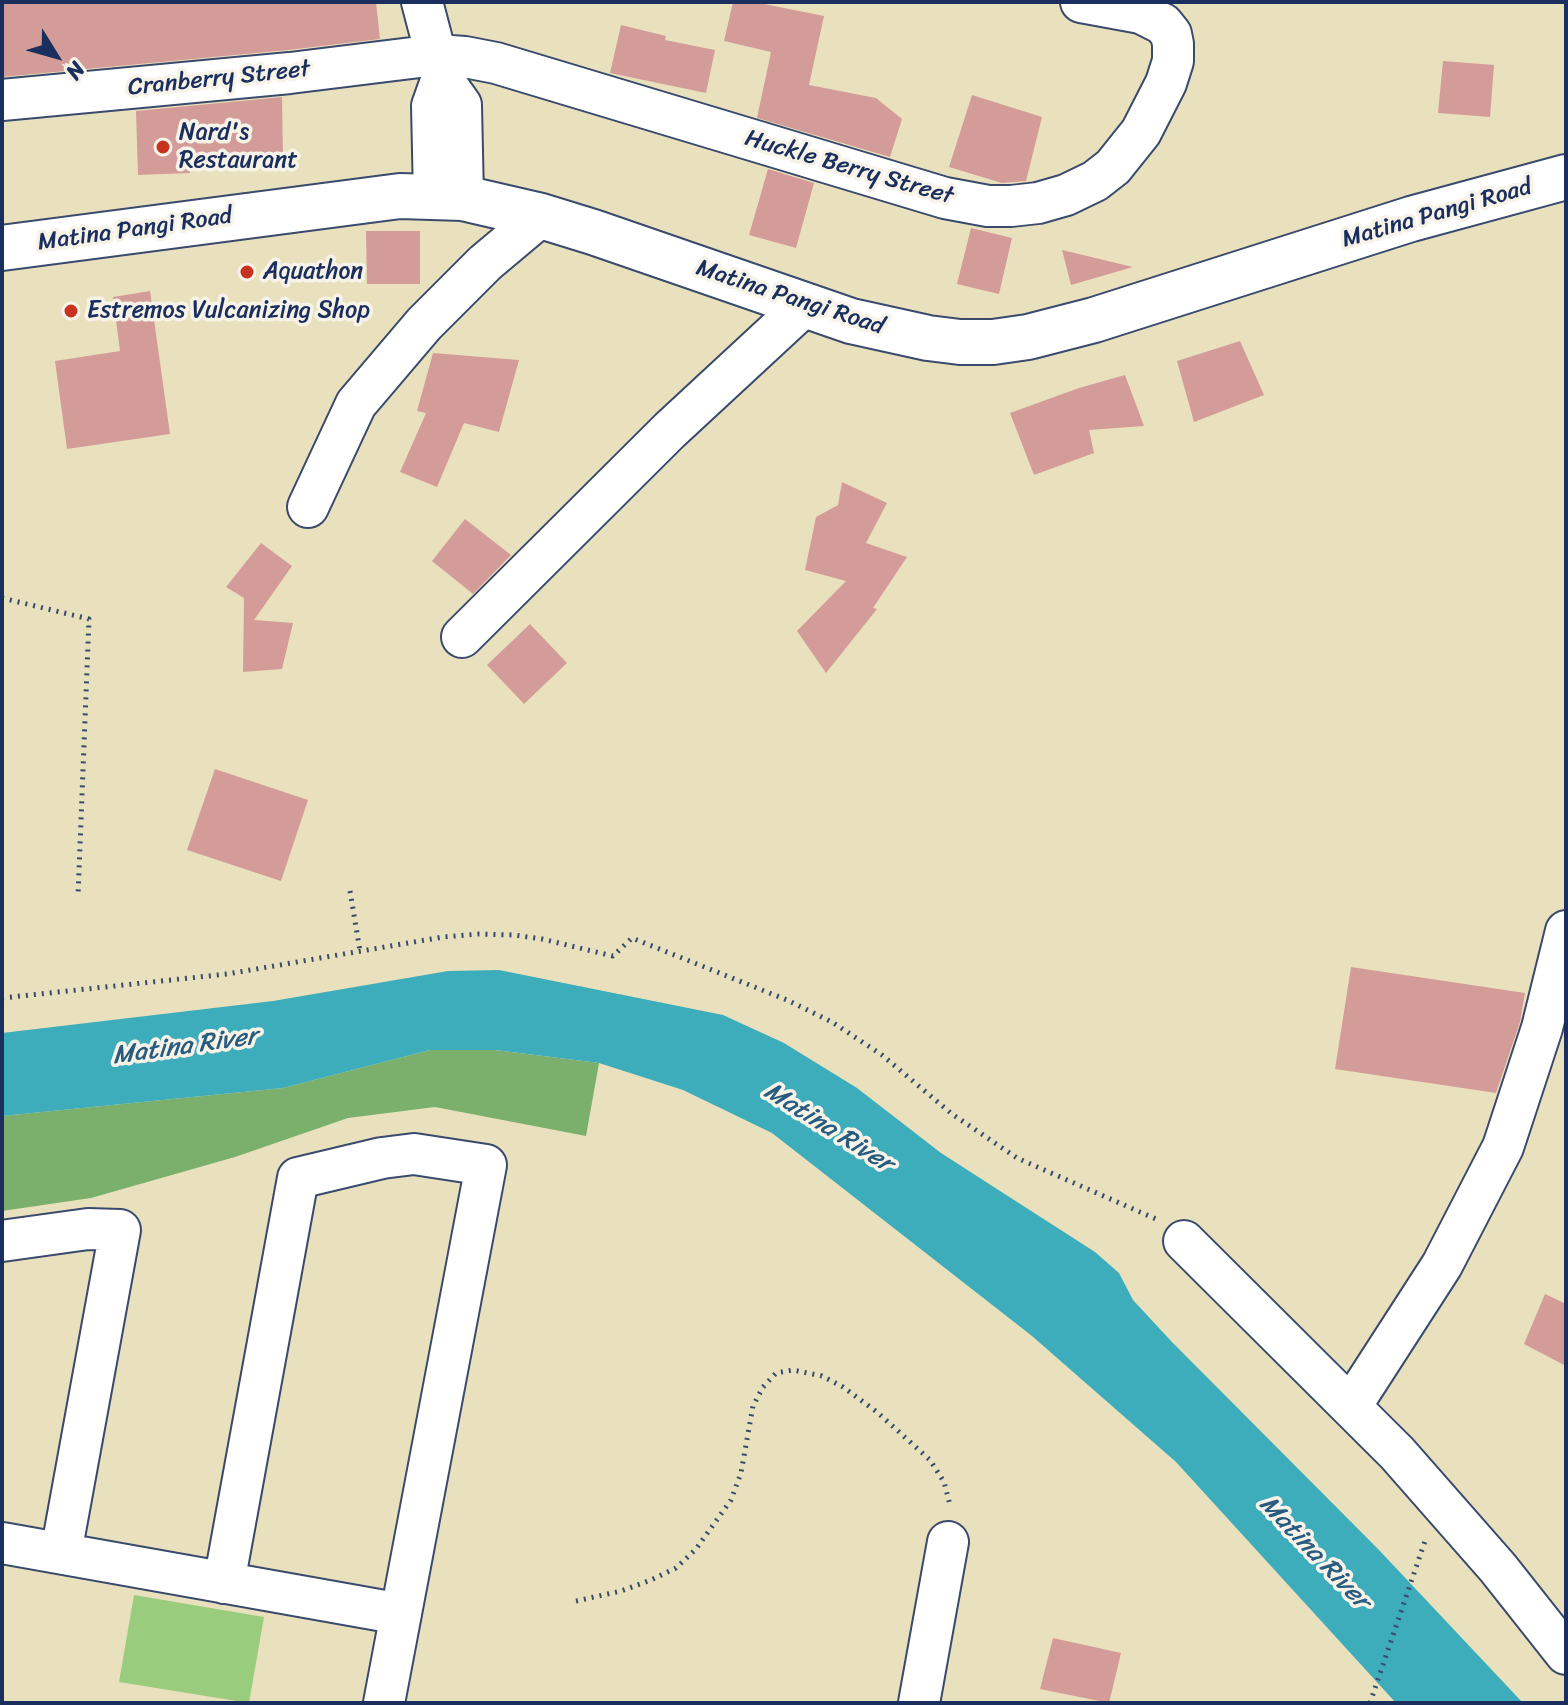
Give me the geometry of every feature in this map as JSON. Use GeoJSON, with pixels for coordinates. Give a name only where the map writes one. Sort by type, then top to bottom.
{"type":"FeatureCollection","features":[{"type":"Feature","properties":{"kind":"street"},"geometry":{"type":"LineString","coordinates":[[422,2],[439,67],[432,106],[448,197]]}},
{"type":"Feature","properties":{"kind":"street","name":"Huckle Berry Street"},"geometry":{"type":"LineString","coordinates":[[439,67],[496,63],[945,198],[988,206],[1011,206],[1066,195],[1095,181],[1113,167],[1141,132],[1166,83],[1173,61],[1171,34],[1163,24],[1141,13],[1081,2]]}},
{"type":"Feature","properties":{"kind":"street","name":"Cranberry Street"},"geometry":{"type":"LineString","coordinates":[[2,100],[290,73],[439,67]]}},
{"type":"Feature","properties":{"kind":"street","name":"Matina Pangi Road"},"geometry":{"type":"LineString","coordinates":[[2,248],[400,196],[448,197],[541,216],[851,321],[928,338],[993,342],[1028,337],[1210,285],[1411,219],[1566,177]]}},
{"type":"Feature","properties":{"kind":"street"},"geometry":{"type":"LineString","coordinates":[[308,507],[356,404],[424,324],[485,263],[541,216]]}},
{"type":"Feature","properties":{"kind":"street"},"geometry":{"type":"LineString","coordinates":[[462,637],[670,430],[805,305]]}},
{"type":"Feature","properties":{"kind":"street"},"geometry":{"type":"LineString","coordinates":[[1351,1406],[1442,1265],[1503,1147],[1542,1028],[1566,931]]}},
{"type":"Feature","properties":{"kind":"street"},"geometry":{"type":"LineString","coordinates":[[224,1583],[298,1178],[382,1158],[414,1154],[486,1165],[384,1703]]}},
{"type":"Feature","properties":{"kind":"street"},"geometry":{"type":"LineString","coordinates":[[2,1241],[88,1229],[120,1230],[61,1553]]}},
{"type":"Feature","properties":{"kind":"street"},"geometry":{"type":"LineString","coordinates":[[1184,1241],[1351,1406],[1439,1500],[1566,1654]]}},
{"type":"Feature","properties":{"kind":"street"},"geometry":{"type":"LineString","coordinates":[[919,1703],[948,1542]]}},
{"type":"Feature","properties":{"kind":"street"},"geometry":{"type":"LineString","coordinates":[[2,1543],[401,1614]]}},
{"type":"Feature","properties":{"kind":"path"},"geometry":{"type":"LineString","coordinates":[[2,598],[89,619],[78,896]]}},
{"type":"Feature","properties":{"kind":"path"},"geometry":{"type":"LineString","coordinates":[[350,891],[360,951]]}},
{"type":"Feature","properties":{"kind":"path"},"geometry":{"type":"LineString","coordinates":[[2,998],[227,974],[443,937],[490,934],[542,939],[613,956],[632,938],[787,1000],[832,1022],[882,1055],[952,1114],[1017,1158],[1154,1218],[1184,1241]]}},
{"type":"Feature","properties":{"kind":"path"},"geometry":{"type":"LineString","coordinates":[[576,1601],[621,1591],[651,1580],[676,1568],[696,1549],[731,1500],[741,1473],[753,1406],[763,1387],[776,1373],[793,1370],[822,1376],[843,1387],[877,1412],[930,1460],[944,1482],[951,1506],[948,1542]]}},
{"type":"Feature","properties":{"kind":"path"},"geometry":{"type":"LineString","coordinates":[[1370,1703],[1427,1536]]}},
{"type":"Feature","properties":{"kind":"green space"},"geometry":{"type":"Polygon","coordinates":[[[430,1050],[495,1050],[599,1063],[586,1136],[435,1107],[348,1118],[235,1157],[91,1198],[2,1211],[2,1116],[283,1088],[430,1050]]]}},
{"type":"Feature","properties":{"kind":"green space"},"geometry":{"type":"Polygon","coordinates":[[[134,1595],[264,1617],[249,1703],[119,1682],[134,1595]]]}},
{"type":"Feature","properties":{"kind":"water","name":"Matina River"},"geometry":{"type":"Polygon","coordinates":[[[499,970],[723,1015],[784,1043],[857,1088],[941,1153],[1095,1252],[1119,1273],[1133,1300],[1171,1341],[1379,1550],[1523,1703],[1396,1703],[1176,1462],[1032,1336],[772,1133],[683,1090],[599,1063],[495,1050],[430,1050],[283,1088],[2,1116],[2,1033],[273,1001],[448,971],[499,970]]]}},
{"type":"Feature","properties":{"kind":"building"},"geometry":{"type":"Polygon","coordinates":[[[2,2],[376,2],[380,39],[2,77],[2,2]]]}},
{"type":"Feature","properties":{"kind":"building"},"geometry":{"type":"Polygon","coordinates":[[[733,2],[754,2],[824,16],[809,85],[876,98],[902,119],[890,157],[757,118],[771,52],[724,41],[733,2]]]}},
{"type":"Feature","properties":{"kind":"building"},"geometry":{"type":"Polygon","coordinates":[[[621,25],[666,36],[665,40],[715,50],[706,93],[610,73],[621,25]]]}},
{"type":"Feature","properties":{"kind":"building"},"geometry":{"type":"Polygon","coordinates":[[[1443,61],[1494,65],[1490,117],[1438,113],[1443,61]]]}},
{"type":"Feature","properties":{"kind":"building"},"geometry":{"type":"Polygon","coordinates":[[[972,95],[1042,117],[1026,181],[1002,183],[949,167],[972,95]]]}},
{"type":"Feature","properties":{"kind":"building"},"geometry":{"type":"Polygon","coordinates":[[[282,97],[283,157],[235,158],[235,168],[190,167],[190,173],[138,175],[136,111],[282,97]]]}},
{"type":"Feature","properties":{"kind":"building"},"geometry":{"type":"Polygon","coordinates":[[[768,169],[814,183],[796,248],[749,235],[768,169]]]}},
{"type":"Feature","properties":{"kind":"building"},"geometry":{"type":"Polygon","coordinates":[[[971,228],[1012,238],[999,294],[957,284],[971,228]]]}},
{"type":"Feature","properties":{"kind":"building"},"geometry":{"type":"Polygon","coordinates":[[[366,231],[420,231],[420,284],[367,284],[366,231]]]}},
{"type":"Feature","properties":{"kind":"building"},"geometry":{"type":"Polygon","coordinates":[[[1062,250],[1133,267],[1071,285],[1062,250]]]}},
{"type":"Feature","properties":{"kind":"building"},"geometry":{"type":"Polygon","coordinates":[[[150,291],[170,434],[67,449],[55,361],[120,351],[113,297],[150,291]]]}},
{"type":"Feature","properties":{"kind":"building"},"geometry":{"type":"Polygon","coordinates":[[[1240,341],[1264,395],[1194,422],[1177,361],[1240,341]]]}},
{"type":"Feature","properties":{"kind":"building"},"geometry":{"type":"Polygon","coordinates":[[[433,353],[519,360],[499,432],[464,423],[437,487],[400,472],[426,413],[417,411],[433,353]]]}},
{"type":"Feature","properties":{"kind":"building"},"geometry":{"type":"Polygon","coordinates":[[[1125,375],[1144,426],[1089,430],[1094,453],[1034,475],[1010,413],[1125,375]]]}},
{"type":"Feature","properties":{"kind":"building"},"geometry":{"type":"Polygon","coordinates":[[[842,482],[887,503],[866,543],[907,557],[873,608],[877,609],[826,673],[797,631],[846,581],[805,570],[816,517],[838,505],[842,482]]]}},
{"type":"Feature","properties":{"kind":"building"},"geometry":{"type":"Polygon","coordinates":[[[465,519],[511,555],[473,594],[432,561],[465,519]]]}},
{"type":"Feature","properties":{"kind":"building"},"geometry":{"type":"Polygon","coordinates":[[[261,543],[292,566],[254,620],[293,623],[282,669],[243,672],[244,598],[226,587],[261,543]]]}},
{"type":"Feature","properties":{"kind":"building"},"geometry":{"type":"Polygon","coordinates":[[[530,624],[567,663],[524,704],[487,665],[530,624]]]}},
{"type":"Feature","properties":{"kind":"building"},"geometry":{"type":"Polygon","coordinates":[[[215,769],[308,800],[281,881],[187,850],[215,769]]]}},
{"type":"Feature","properties":{"kind":"building"},"geometry":{"type":"Polygon","coordinates":[[[1351,967],[1525,993],[1520,1022],[1496,1093],[1335,1069],[1351,967]]]}},
{"type":"Feature","properties":{"kind":"building"},"geometry":{"type":"Polygon","coordinates":[[[1545,1294],[1566,1304],[1566,1366],[1524,1344],[1545,1294]]]}},
{"type":"Feature","properties":{"kind":"building"},"geometry":{"type":"Polygon","coordinates":[[[1053,1638],[1121,1653],[1109,1703],[1040,1689],[1053,1638]]]}},
{"type":"Feature","properties":{"kind":"place","name":"Nard's Restaurant"},"geometry":{"type":"Point","coordinates":[163,147]}},
{"type":"Feature","properties":{"kind":"place","name":"Aquathon"},"geometry":{"type":"Point","coordinates":[247,272]}},
{"type":"Feature","properties":{"kind":"place","name":"Estremos Vulcanizing Shop"},"geometry":{"type":"Point","coordinates":[71,311]}}]}
